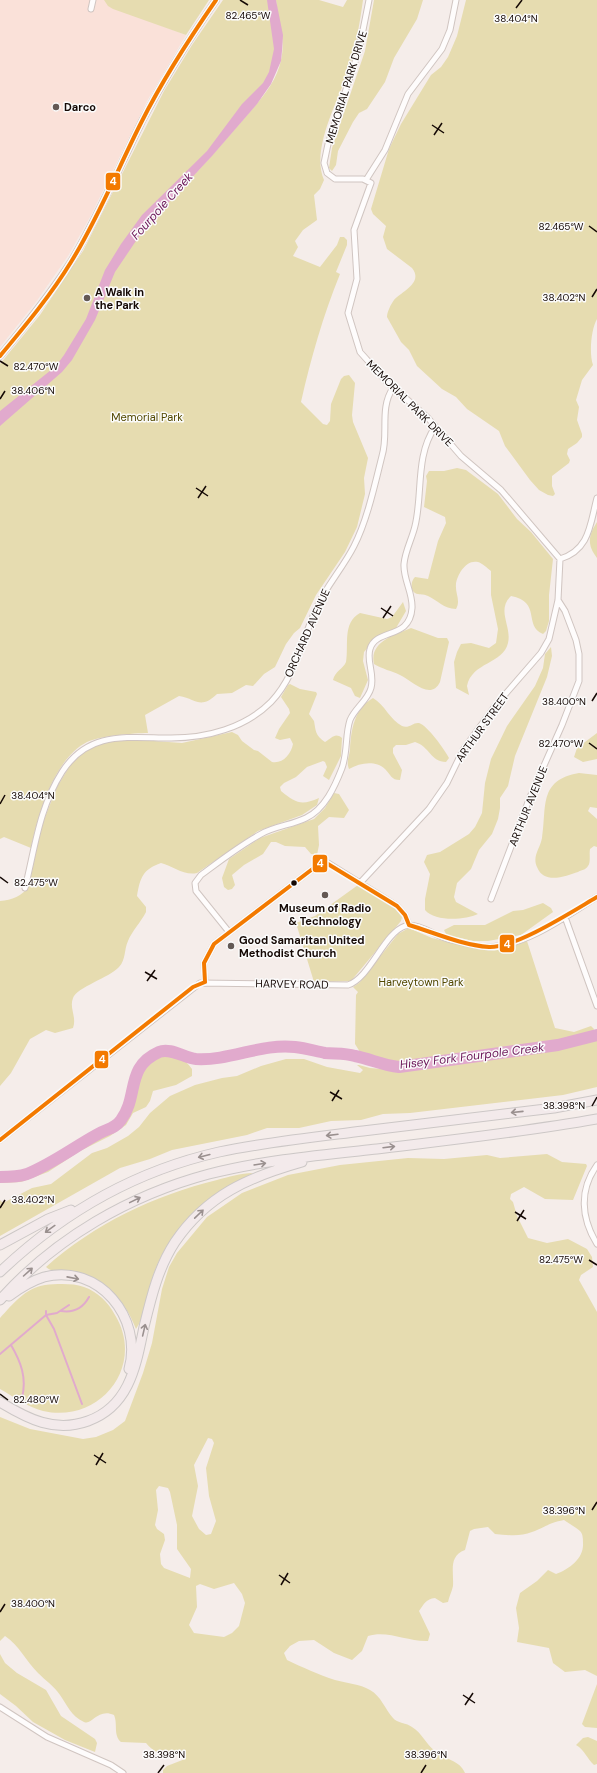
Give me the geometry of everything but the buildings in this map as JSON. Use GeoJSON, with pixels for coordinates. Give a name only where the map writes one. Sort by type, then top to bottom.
{"type":"FeatureCollection","features":[{"type":"Feature","properties":{"kind":"highway"},"geometry":{"type":"LineString","coordinates":[[0,1245],[48,1219],[87,1204],[127,1183],[150,1173],[197,1158],[237,1149],[554,1108],[597,1100]]}},
{"type":"Feature","properties":{"kind":"highway"},"geometry":{"type":"LineString","coordinates":[[0,1300],[24,1275],[60,1246],[100,1219],[142,1197],[187,1180],[256,1164],[530,1130],[597,1119]]}},
{"type":"Feature","properties":{"kind":"highway"},"geometry":{"type":"LineString","coordinates":[[0,1402],[32,1420],[52,1425],[82,1423],[108,1410],[122,1396],[132,1377],[150,1303],[161,1268],[174,1244],[191,1222],[221,1195],[246,1181],[326,1155]]}},
{"type":"Feature","properties":{"kind":"highway"},"geometry":{"type":"LineString","coordinates":[[0,1272],[38,1238],[87,1204]]}},
{"type":"Feature","properties":{"kind":"highway"},"geometry":{"type":"LineString","coordinates":[[0,1303],[21,1287],[45,1277],[56,1276],[79,1279],[99,1287],[117,1304],[128,1324],[132,1343],[130,1367],[120,1389],[106,1404],[88,1415],[70,1420],[46,1418],[32,1414],[0,1396]]}},
{"type":"Feature","properties":{"kind":"street"},"geometry":{"type":"LineString","coordinates":[[91,9],[93,0]]}},
{"type":"Feature","properties":{"kind":"street"},"geometry":{"type":"LineString","coordinates":[[0,356],[40,307],[71,261],[96,215],[156,95],[190,38],[216,0]]}},
{"type":"Feature","properties":{"kind":"street","name":"MEMORIAL PARK DRIVE"},"geometry":{"type":"LineString","coordinates":[[369,0],[359,50],[328,144],[324,163],[327,173],[335,179],[366,180],[371,183],[371,187],[354,230],[358,279],[348,313],[360,352],[393,388],[435,427],[469,463],[501,490],[560,559]]}},
{"type":"Feature","properties":{"kind":"street"},"geometry":{"type":"LineString","coordinates":[[366,180],[384,150],[408,94],[442,49],[450,30],[456,0]]}},
{"type":"Feature","properties":{"kind":"street","name":"ORCHARD AVENUE"},"geometry":{"type":"LineString","coordinates":[[24,888],[37,832],[48,799],[62,772],[81,750],[100,742],[122,737],[171,738],[214,733],[249,719],[276,697],[292,669],[316,608],[358,538],[384,452],[386,410],[388,398],[393,388]]}},
{"type":"Feature","properties":{"kind":"street"},"geometry":{"type":"LineString","coordinates":[[229,932],[196,891],[195,883],[201,875],[260,835],[312,815],[323,804],[328,795],[345,759],[351,719],[371,688],[373,675],[369,655],[371,646],[379,638],[401,630],[406,626],[411,615],[412,603],[404,563],[417,514],[422,463],[430,436],[435,427]]}},
{"type":"Feature","properties":{"kind":"street"},"geometry":{"type":"LineString","coordinates":[[558,600],[560,559],[576,552],[583,544],[597,498]]}},
{"type":"Feature","properties":{"kind":"street","name":"ARTHUR STREET"},"geometry":{"type":"LineString","coordinates":[[360,883],[429,809],[441,793],[458,757],[471,738],[499,701],[541,653],[549,639],[558,600]]}},
{"type":"Feature","properties":{"kind":"street","name":"ARTHUR AVENUE"},"geometry":{"type":"LineString","coordinates":[[491,899],[530,797],[578,686],[579,667],[576,640],[565,611],[558,600]]}},
{"type":"Feature","properties":{"kind":"street"},"geometry":{"type":"LineString","coordinates":[[205,982],[205,958],[214,944],[321,862],[328,863],[397,906],[406,915],[409,925],[446,938],[490,946],[507,944],[525,938],[597,897]]}},
{"type":"Feature","properties":{"kind":"street"},"geometry":{"type":"LineString","coordinates":[[565,916],[597,1006]]}},
{"type":"Feature","properties":{"kind":"street","name":"HARVEY ROAD"},"geometry":{"type":"LineString","coordinates":[[0,1140],[193,987],[205,982],[348,985],[358,980],[398,930],[409,925]]}},
{"type":"Feature","properties":{"kind":"street"},"geometry":{"type":"LineString","coordinates":[[597,1165],[585,1187],[583,1204],[587,1222],[597,1244]]}},
{"type":"Feature","properties":{"kind":"street"},"geometry":{"type":"LineString","coordinates":[[0,1707],[47,1737],[111,1765],[123,1773]]}},
{"type":"Feature","properties":{"kind":"shaded area"},"geometry":{"type":"Polygon","coordinates":[[[0,0],[104,0],[133,15],[186,35],[147,101],[90,217],[68,256],[36,302],[0,347],[0,0]]]}},
{"type":"Feature","properties":{"kind":"green space"},"geometry":{"type":"Polygon","coordinates":[[[104,0],[209,0],[186,35],[113,9],[108,6],[104,0]]]}},
{"type":"Feature","properties":{"kind":"green space","name":"Memorial Park"},"geometry":{"type":"Polygon","coordinates":[[[223,0],[272,0],[275,24],[275,65],[267,84],[195,174],[260,100],[275,78],[279,69],[283,45],[276,0],[319,0],[343,7],[347,0],[363,0],[358,33],[350,66],[323,138],[321,167],[324,180],[320,189],[314,195],[317,220],[303,230],[295,241],[298,247],[293,256],[320,267],[337,245],[340,237],[344,237],[347,240],[347,245],[336,272],[340,274],[318,337],[301,402],[323,424],[327,425],[330,421],[331,404],[341,379],[344,376],[349,375],[355,383],[352,415],[353,422],[368,458],[364,478],[365,494],[357,527],[345,552],[316,595],[300,628],[294,633],[286,644],[275,667],[264,674],[253,686],[246,685],[232,693],[217,694],[206,701],[198,702],[179,696],[145,715],[148,733],[126,734],[100,738],[87,742],[75,750],[65,761],[49,789],[38,819],[31,848],[4,837],[0,839],[0,364],[40,315],[83,251],[164,91],[192,45],[223,0]]]}},
{"type":"Feature","properties":{"kind":"green space"},"geometry":{"type":"Polygon","coordinates":[[[374,0],[423,0],[417,19],[394,58],[385,82],[367,109],[359,113],[353,122],[338,151],[336,165],[332,171],[329,168],[332,148],[365,51],[374,0]]]}},
{"type":"Feature","properties":{"kind":"green space"},"geometry":{"type":"Polygon","coordinates":[[[466,0],[597,0],[597,319],[593,329],[591,342],[593,365],[582,380],[576,400],[579,407],[577,420],[582,437],[577,443],[568,449],[567,454],[570,460],[569,463],[552,476],[552,486],[555,494],[553,496],[539,490],[530,480],[505,446],[499,431],[467,409],[456,397],[442,389],[417,366],[409,350],[401,342],[387,317],[389,308],[394,300],[413,283],[415,273],[412,268],[387,249],[383,237],[386,226],[373,214],[371,209],[389,149],[401,124],[431,75],[441,67],[448,57],[457,36],[466,0]]]}},
{"type":"Feature","properties":{"kind":"green space"},"geometry":{"type":"Polygon","coordinates":[[[457,468],[466,470],[498,494],[517,519],[531,532],[553,559],[549,595],[549,621],[546,631],[543,634],[534,626],[526,603],[511,596],[505,607],[509,637],[508,643],[505,650],[500,655],[481,667],[470,678],[467,686],[469,695],[456,688],[454,662],[461,644],[471,643],[489,648],[496,643],[498,629],[491,595],[491,571],[483,564],[478,562],[470,563],[463,568],[458,576],[456,584],[458,603],[456,609],[444,606],[427,595],[415,593],[412,590],[412,582],[415,577],[428,579],[438,541],[446,523],[445,517],[424,507],[427,481],[426,476],[429,471],[444,471],[457,468]]]}},
{"type":"Feature","properties":{"kind":"green space"},"geometry":{"type":"Polygon","coordinates":[[[597,522],[597,558],[590,545],[590,536],[597,522]]]}},
{"type":"Feature","properties":{"kind":"green space"},"geometry":{"type":"Polygon","coordinates":[[[403,602],[406,611],[396,628],[378,636],[364,652],[363,661],[368,680],[360,698],[355,696],[351,688],[333,680],[335,674],[346,662],[347,635],[351,622],[354,617],[360,613],[387,619],[392,617],[403,602]]]}},
{"type":"Feature","properties":{"kind":"green space"},"geometry":{"type":"Polygon","coordinates":[[[411,628],[438,638],[447,638],[449,642],[440,682],[432,690],[421,688],[400,675],[374,664],[373,656],[375,650],[384,640],[411,628]]]}},
{"type":"Feature","properties":{"kind":"green space"},"geometry":{"type":"Polygon","coordinates":[[[551,647],[552,656],[547,677],[515,756],[508,786],[500,798],[498,819],[492,834],[479,850],[471,869],[457,883],[454,897],[456,902],[478,914],[458,919],[436,917],[425,910],[425,899],[430,874],[424,862],[427,855],[440,852],[469,834],[475,827],[482,813],[485,783],[491,759],[507,726],[535,686],[543,668],[545,654],[551,647]]]}},
{"type":"Feature","properties":{"kind":"green space"},"geometry":{"type":"Polygon","coordinates":[[[290,684],[300,689],[316,692],[317,694],[309,714],[314,721],[316,733],[319,737],[325,742],[335,736],[340,736],[342,738],[341,756],[329,780],[323,776],[327,767],[323,761],[307,767],[296,777],[284,783],[280,787],[281,791],[295,801],[308,802],[319,798],[317,805],[302,815],[258,831],[197,873],[192,874],[183,872],[161,863],[146,871],[139,884],[137,896],[146,907],[146,912],[130,937],[124,958],[119,967],[108,975],[80,990],[76,994],[72,1002],[74,1020],[73,1028],[55,1033],[46,1030],[30,1039],[11,1073],[0,1086],[0,901],[9,900],[16,897],[29,886],[41,827],[57,787],[74,759],[79,754],[96,745],[115,740],[182,743],[232,732],[272,762],[283,760],[288,755],[293,744],[290,738],[280,740],[275,738],[279,729],[290,713],[281,697],[290,684]]]}},
{"type":"Feature","properties":{"kind":"green space"},"geometry":{"type":"Polygon","coordinates":[[[373,698],[381,704],[394,720],[402,726],[407,727],[415,723],[419,723],[426,728],[436,738],[447,754],[449,758],[446,762],[433,757],[424,747],[415,742],[406,745],[396,745],[393,748],[393,753],[402,770],[400,780],[393,778],[385,769],[377,764],[367,763],[349,769],[348,760],[351,735],[355,721],[362,708],[373,698]]]}},
{"type":"Feature","properties":{"kind":"green space"},"geometry":{"type":"Polygon","coordinates":[[[597,733],[597,759],[583,762],[574,757],[577,748],[597,733]]]}},
{"type":"Feature","properties":{"kind":"green space"},"geometry":{"type":"Polygon","coordinates":[[[579,773],[597,775],[597,808],[590,807],[588,811],[597,819],[597,847],[594,846],[590,849],[589,862],[586,868],[562,877],[550,878],[540,873],[535,859],[542,838],[547,796],[551,788],[557,782],[566,777],[579,773]]]}},
{"type":"Feature","properties":{"kind":"green space"},"geometry":{"type":"Polygon","coordinates":[[[334,793],[339,794],[349,810],[344,818],[329,817],[318,826],[319,845],[317,855],[311,854],[305,847],[285,846],[276,842],[271,842],[263,854],[244,865],[232,875],[235,885],[232,889],[228,890],[224,887],[222,878],[229,859],[260,838],[314,819],[325,808],[334,793]]]}},
{"type":"Feature","properties":{"kind":"green space"},"geometry":{"type":"Polygon","coordinates":[[[358,885],[394,907],[402,917],[401,921],[351,981],[314,982],[296,923],[315,916],[358,885]]]}},
{"type":"Feature","properties":{"kind":"green space"},"geometry":{"type":"Polygon","coordinates":[[[543,903],[551,908],[553,912],[521,935],[488,941],[473,941],[450,936],[446,934],[444,930],[454,925],[485,925],[513,911],[523,910],[543,903]]]}},
{"type":"Feature","properties":{"kind":"green space","name":"Harveytown Park"},"geometry":{"type":"Polygon","coordinates":[[[407,929],[411,929],[432,938],[481,950],[499,950],[527,941],[555,1028],[574,1032],[591,1026],[594,1029],[593,1031],[566,1040],[429,1059],[413,1059],[392,1062],[360,1052],[355,1044],[356,995],[358,992],[353,987],[359,983],[398,934],[407,929]]]}},
{"type":"Feature","properties":{"kind":"green space"},"geometry":{"type":"Polygon","coordinates":[[[597,1038],[597,1087],[563,1095],[410,1113],[383,1114],[361,1120],[331,1121],[299,1128],[267,1128],[247,1135],[172,1150],[150,1159],[120,1168],[0,1236],[0,1200],[5,1202],[32,1188],[51,1184],[92,1153],[107,1148],[128,1136],[139,1127],[150,1113],[170,1096],[195,1085],[237,1076],[261,1066],[286,1059],[304,1059],[327,1067],[360,1073],[363,1070],[357,1065],[370,1068],[394,1070],[427,1068],[461,1060],[554,1048],[597,1038]]]}},
{"type":"Feature","properties":{"kind":"green space"},"geometry":{"type":"Polygon","coordinates":[[[162,1055],[171,1055],[183,1059],[192,1069],[192,1076],[176,1085],[153,1091],[150,1101],[146,1107],[133,1113],[126,1125],[110,1136],[80,1151],[48,1172],[21,1182],[0,1183],[0,1180],[22,1177],[40,1171],[76,1152],[94,1139],[122,1126],[131,1107],[140,1071],[148,1062],[162,1055]]]}},
{"type":"Feature","properties":{"kind":"green space"},"geometry":{"type":"Polygon","coordinates":[[[547,1154],[562,1162],[586,1164],[587,1166],[573,1200],[545,1199],[524,1187],[511,1194],[510,1199],[513,1202],[517,1216],[528,1238],[547,1243],[568,1239],[587,1249],[592,1257],[593,1267],[581,1275],[579,1280],[597,1312],[597,1676],[585,1670],[565,1672],[553,1663],[549,1648],[517,1642],[519,1628],[516,1608],[520,1593],[537,1581],[548,1570],[556,1574],[571,1566],[579,1558],[583,1548],[583,1538],[580,1531],[564,1520],[554,1522],[523,1535],[495,1534],[488,1527],[470,1531],[465,1550],[456,1556],[454,1560],[453,1586],[448,1602],[443,1603],[435,1598],[429,1599],[419,1611],[430,1634],[428,1641],[413,1640],[383,1634],[368,1636],[362,1651],[352,1660],[334,1653],[314,1640],[299,1641],[290,1646],[284,1653],[287,1660],[311,1671],[335,1680],[357,1685],[370,1690],[383,1703],[395,1720],[415,1729],[435,1751],[460,1765],[465,1773],[163,1773],[163,1770],[167,1766],[185,1759],[186,1754],[164,1754],[150,1748],[146,1743],[121,1742],[116,1733],[116,1722],[114,1715],[108,1713],[99,1715],[87,1723],[76,1717],[58,1692],[41,1676],[10,1640],[5,1636],[0,1641],[0,1417],[30,1429],[83,1439],[96,1437],[113,1430],[125,1421],[143,1373],[152,1343],[162,1289],[169,1267],[177,1253],[207,1217],[242,1193],[288,1175],[340,1165],[408,1158],[444,1159],[487,1155],[500,1158],[547,1154]],[[208,1438],[194,1465],[198,1486],[192,1516],[199,1529],[206,1535],[211,1534],[216,1521],[209,1496],[206,1468],[214,1443],[212,1439],[208,1438]],[[159,1486],[156,1490],[158,1510],[155,1525],[157,1529],[164,1534],[165,1540],[160,1554],[161,1564],[164,1568],[190,1578],[191,1569],[177,1549],[177,1525],[170,1492],[168,1488],[159,1486]],[[234,1583],[214,1589],[200,1584],[196,1586],[197,1607],[189,1625],[194,1633],[224,1637],[232,1633],[239,1626],[245,1603],[242,1594],[234,1583]]]}},
{"type":"Feature","properties":{"kind":"green space"},"geometry":{"type":"Polygon","coordinates":[[[253,1173],[219,1193],[204,1204],[178,1230],[158,1263],[151,1282],[145,1307],[136,1329],[125,1307],[110,1290],[90,1278],[79,1274],[67,1271],[53,1271],[46,1267],[84,1237],[126,1213],[148,1203],[194,1186],[235,1175],[253,1173]]]}},
{"type":"Feature","properties":{"kind":"green space"},"geometry":{"type":"Polygon","coordinates":[[[45,1285],[75,1285],[84,1287],[94,1292],[106,1302],[112,1310],[123,1334],[125,1353],[121,1371],[112,1387],[99,1400],[83,1409],[64,1413],[43,1411],[26,1404],[0,1389],[0,1318],[25,1293],[31,1289],[45,1285]]]}},
{"type":"Feature","properties":{"kind":"green space"},"geometry":{"type":"Polygon","coordinates":[[[0,1654],[5,1663],[17,1673],[46,1690],[61,1716],[95,1739],[97,1743],[95,1752],[65,1740],[33,1722],[16,1706],[0,1694],[0,1654]]]}},
{"type":"Feature","properties":{"kind":"green space"},"geometry":{"type":"Polygon","coordinates":[[[597,1684],[597,1728],[585,1727],[582,1724],[597,1684]]]}},
{"type":"Feature","properties":{"kind":"green space"},"geometry":{"type":"Polygon","coordinates":[[[588,1737],[597,1741],[597,1764],[594,1765],[582,1749],[576,1745],[583,1738],[588,1737]]]}},
{"type":"Feature","properties":{"kind":"water","name":"Fourpole Creek"},"geometry":{"type":"Polygon","coordinates":[[[267,0],[276,0],[283,35],[281,61],[271,84],[257,104],[212,156],[144,229],[115,272],[95,320],[72,360],[62,372],[0,426],[0,411],[56,366],[64,355],[86,319],[105,270],[121,244],[142,215],[207,151],[242,104],[263,83],[269,72],[274,49],[267,0]]]}},
{"type":"Feature","properties":{"kind":"waterway","name":"Hisey Fork Fourpole Creek"},"geometry":{"type":"LineString","coordinates":[[0,1177],[20,1176],[36,1170],[119,1123],[130,1101],[134,1083],[141,1066],[148,1058],[163,1051],[173,1052],[196,1059],[209,1059],[270,1047],[283,1046],[325,1053],[351,1055],[399,1067],[558,1045],[597,1035]]}},
{"type":"Feature","properties":{"kind":"waterway"},"geometry":{"type":"LineString","coordinates":[[61,1311],[78,1309],[89,1297]]}},
{"type":"Feature","properties":{"kind":"waterway"},"geometry":{"type":"LineString","coordinates":[[69,1305],[57,1313],[46,1315],[54,1329],[82,1404]]}},
{"type":"Feature","properties":{"kind":"waterway"},"geometry":{"type":"LineString","coordinates":[[0,1354],[46,1315],[46,1311]]}},
{"type":"Feature","properties":{"kind":"waterway"},"geometry":{"type":"LineString","coordinates":[[11,1345],[22,1370],[24,1384],[22,1398]]}},
{"type":"Feature","properties":{"kind":"transit line","name":"4"},"geometry":{"type":"LineString","coordinates":[[0,356],[28,322],[71,262],[91,228],[150,105],[186,44],[216,0]]}},
{"type":"Feature","properties":{"kind":"transit line","name":"4"},"geometry":{"type":"LineString","coordinates":[[205,982],[204,963],[214,944],[323,861],[397,906],[405,915],[409,925]]}},
{"type":"Feature","properties":{"kind":"transit line","name":"4"},"geometry":{"type":"LineString","coordinates":[[409,925],[469,944],[489,947],[500,946],[514,942],[544,928],[597,897]]}},
{"type":"Feature","properties":{"kind":"transit line","name":"4"},"geometry":{"type":"LineString","coordinates":[[0,1140],[193,987],[205,982]]}},
{"type":"Feature","properties":{"kind":"place","name":"Darco"},"geometry":{"type":"Point","coordinates":[56,107]}},
{"type":"Feature","properties":{"kind":"place","name":"A Walk in the Park"},"geometry":{"type":"Point","coordinates":[87,298]}},
{"type":"Feature","properties":{"kind":"place","name":"Museum of Radio & Technology"},"geometry":{"type":"Point","coordinates":[325,895]}},
{"type":"Feature","properties":{"kind":"place","name":"Good Samaritan United Methodist Church"},"geometry":{"type":"Point","coordinates":[231,946]}}]}
